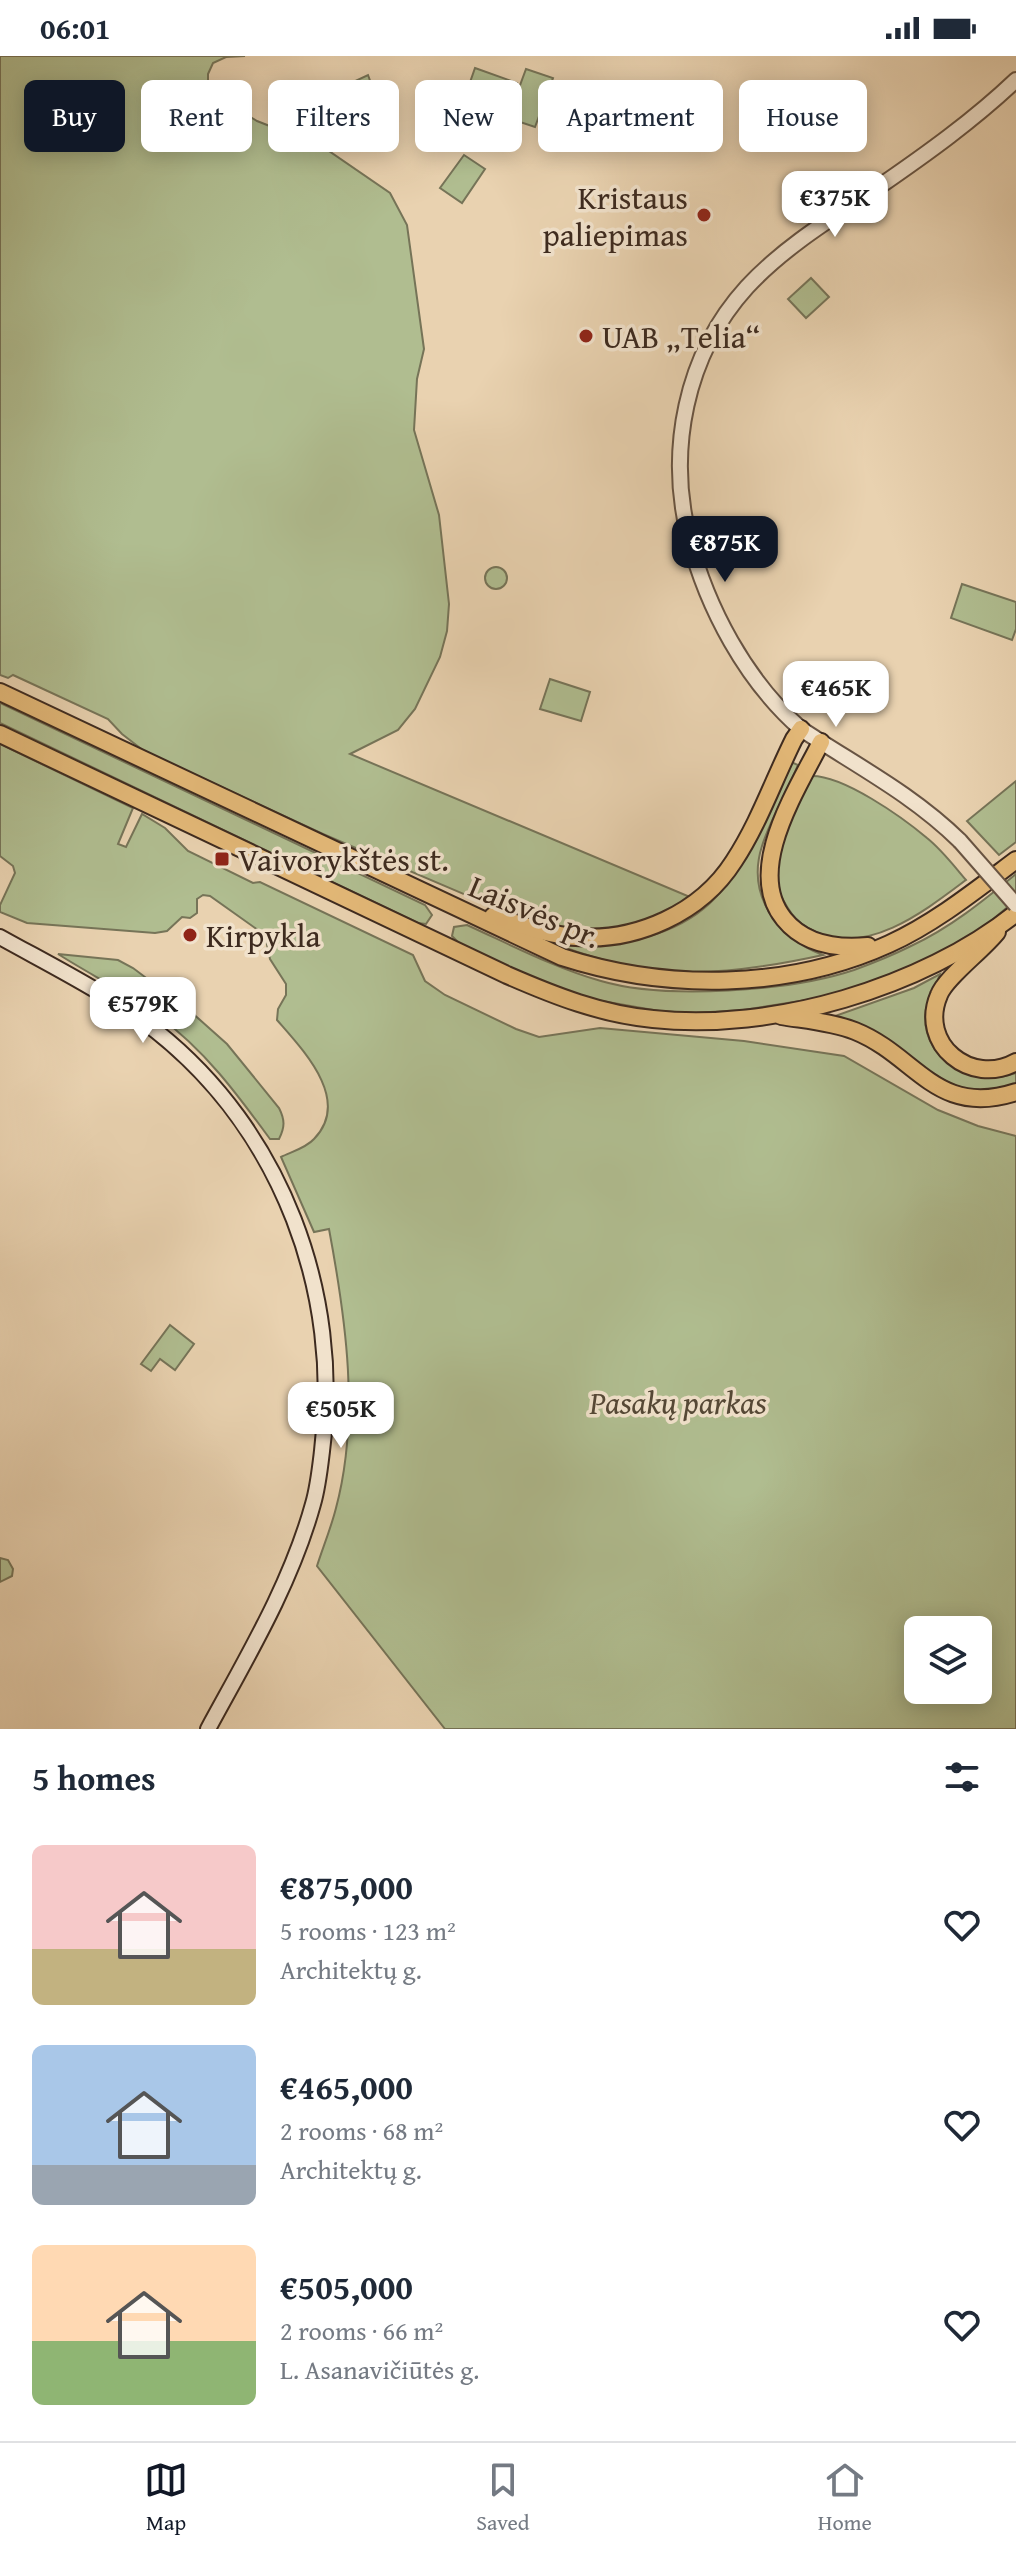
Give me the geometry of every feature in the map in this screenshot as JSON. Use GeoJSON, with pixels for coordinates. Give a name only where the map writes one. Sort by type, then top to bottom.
{"type":"FeatureCollection","features":[{"type":"Feature","properties":{"kind":"main road","name":"Laisvės pr."},"geometry":{"type":"LineString","coordinates":[[0,692],[432,897],[562,957],[600,970],[677,981],[721,981],[777,975],[833,964],[890,944],[966,898],[1016,860]]}},
{"type":"Feature","properties":{"kind":"main road"},"geometry":{"type":"LineString","coordinates":[[432,897],[548,933],[577,937],[628,933],[657,924],[688,909],[712,888],[734,862],[801,729]]}},
{"type":"Feature","properties":{"kind":"main road","name":"Laisvės pr."},"geometry":{"type":"LineString","coordinates":[[0,734],[550,994],[607,1012],[651,1019],[727,1021],[772,1015],[856,996],[913,975],[1011,918]]}},
{"type":"Feature","properties":{"kind":"main road"},"geometry":{"type":"LineString","coordinates":[[821,742],[776,839],[770,860],[772,899],[791,928],[805,938],[825,945],[854,947],[890,944]]}},
{"type":"Feature","properties":{"kind":"main road"},"geometry":{"type":"LineString","coordinates":[[1011,918],[946,983],[935,1009],[939,1038],[955,1060],[970,1067],[992,1071],[1016,1062]]}},
{"type":"Feature","properties":{"kind":"main road"},"geometry":{"type":"LineString","coordinates":[[772,1015],[856,1031],[927,1081],[961,1097],[997,1098],[1016,1092]]}},
{"type":"Feature","properties":{"kind":"street"},"geometry":{"type":"LineString","coordinates":[[1016,80],[942,140],[792,246],[745,289],[702,357],[693,381],[681,428],[679,470],[681,498],[695,562],[727,634],[772,699],[801,729],[925,809],[960,841],[1016,905]]}},
{"type":"Feature","properties":{"kind":"street"},"geometry":{"type":"LineString","coordinates":[[0,937],[116,1003],[155,1030],[202,1074],[240,1120],[276,1179],[298,1229],[314,1280],[325,1337],[327,1381],[325,1427],[314,1502],[279,1592],[208,1729]]}},
{"type":"Feature","properties":{"kind":"green space"},"geometry":{"type":"Polygon","coordinates":[[[0,56],[245,56],[226,57],[213,63],[208,80],[141,80],[141,152],[252,152],[252,118],[268,125],[268,152],[330,152],[390,193],[407,225],[424,349],[417,379],[414,430],[439,515],[449,604],[447,631],[440,657],[415,709],[398,730],[350,754],[690,897],[651,920],[612,929],[571,929],[527,921],[323,834],[144,751],[108,719],[13,675],[8,678],[0,675],[0,56]]]}},
{"type":"Feature","properties":{"kind":"green space"},"geometry":{"type":"Polygon","coordinates":[[[475,68],[509,80],[471,80],[475,68]]]}},
{"type":"Feature","properties":{"kind":"green space"},"geometry":{"type":"Polygon","coordinates":[[[526,69],[553,78],[538,80],[538,119],[535,127],[522,123],[522,80],[526,69]]]}},
{"type":"Feature","properties":{"kind":"green space"},"geometry":{"type":"Polygon","coordinates":[[[464,155],[485,169],[462,203],[440,188],[464,155]]]}},
{"type":"Feature","properties":{"kind":"green space"},"geometry":{"type":"Polygon","coordinates":[[[811,278],[829,297],[806,318],[788,299],[811,278]]]}},
{"type":"Feature","properties":{"kind":"green space"},"geometry":{"type":"Polygon","coordinates":[[[492,567],[500,567],[507,578],[500,589],[492,589],[485,582],[485,574],[492,567]]]}},
{"type":"Feature","properties":{"kind":"green space"},"geometry":{"type":"Polygon","coordinates":[[[962,584],[1016,602],[1016,629],[1012,640],[951,618],[962,584]]]}},
{"type":"Feature","properties":{"kind":"green space"},"geometry":{"type":"Polygon","coordinates":[[[550,679],[590,692],[581,721],[540,709],[550,679]]]}},
{"type":"Feature","properties":{"kind":"green space"},"geometry":{"type":"Polygon","coordinates":[[[0,703],[425,905],[432,915],[426,924],[418,923],[0,723],[0,703]]]}},
{"type":"Feature","properties":{"kind":"green space","name":"Pasakų parkas"},"geometry":{"type":"Polygon","coordinates":[[[0,744],[133,808],[118,844],[126,847],[142,814],[165,828],[188,851],[413,955],[425,981],[445,995],[516,1029],[539,1037],[600,1028],[744,1041],[844,1056],[938,1110],[978,1126],[1016,1136],[1016,1729],[445,1729],[317,1566],[334,1515],[343,1474],[349,1404],[345,1334],[329,1229],[314,1232],[281,1157],[314,1139],[324,1124],[328,1108],[320,1076],[277,1020],[278,1009],[286,995],[286,984],[270,959],[265,935],[210,896],[203,895],[197,899],[197,913],[190,918],[182,917],[167,931],[155,933],[27,923],[0,912],[0,905],[15,873],[13,866],[0,856],[0,744]]]}},
{"type":"Feature","properties":{"kind":"green space"},"geometry":{"type":"Polygon","coordinates":[[[791,762],[798,765],[762,846],[758,882],[762,898],[780,926],[792,938],[823,955],[755,968],[691,972],[628,966],[561,946],[602,945],[644,938],[683,923],[700,911],[716,897],[739,867],[791,762]]]}},
{"type":"Feature","properties":{"kind":"green space"},"geometry":{"type":"Polygon","coordinates":[[[811,776],[839,782],[888,809],[932,843],[966,880],[915,916],[876,934],[836,938],[803,925],[781,896],[775,869],[786,829],[811,776]]]}},
{"type":"Feature","properties":{"kind":"green space"},"geometry":{"type":"Polygon","coordinates":[[[1016,781],[1016,842],[999,855],[967,821],[1016,781]]]}},
{"type":"Feature","properties":{"kind":"green space"},"geometry":{"type":"Polygon","coordinates":[[[1016,874],[1016,900],[974,935],[936,957],[844,994],[743,1010],[694,1013],[659,1011],[585,998],[542,983],[460,944],[452,936],[454,927],[467,925],[567,970],[628,987],[693,991],[763,988],[828,977],[897,953],[953,922],[1016,874]]]}},
{"type":"Feature","properties":{"kind":"green space"},"geometry":{"type":"Polygon","coordinates":[[[58,954],[118,960],[190,1011],[227,1044],[279,1108],[284,1124],[279,1139],[270,1139],[219,1073],[175,1029],[134,999],[58,954]]]}},
{"type":"Feature","properties":{"kind":"green space"},"geometry":{"type":"Polygon","coordinates":[[[940,974],[925,1015],[933,1046],[955,1068],[984,1077],[1016,1073],[1016,1084],[994,1090],[974,1090],[955,1085],[870,1030],[835,1016],[914,988],[940,974]]]}},
{"type":"Feature","properties":{"kind":"green space"},"geometry":{"type":"Polygon","coordinates":[[[170,1325],[194,1344],[175,1370],[160,1359],[151,1371],[141,1364],[170,1325]]]}},
{"type":"Feature","properties":{"kind":"green space"},"geometry":{"type":"Polygon","coordinates":[[[0,1558],[8,1560],[13,1569],[12,1576],[0,1582],[0,1558]]]}},
{"type":"Feature","properties":{"kind":"place","name":"Kristaus paliepimas"},"geometry":{"type":"Point","coordinates":[704,215]}},
{"type":"Feature","properties":{"kind":"place","name":"UAB „Telia“"},"geometry":{"type":"Point","coordinates":[586,336]}},
{"type":"Feature","properties":{"kind":"place","name":"Vaivorykštės st."},"geometry":{"type":"Point","coordinates":[222,859]}},
{"type":"Feature","properties":{"kind":"place","name":"Kirpykla"},"geometry":{"type":"Point","coordinates":[190,935]}}]}
